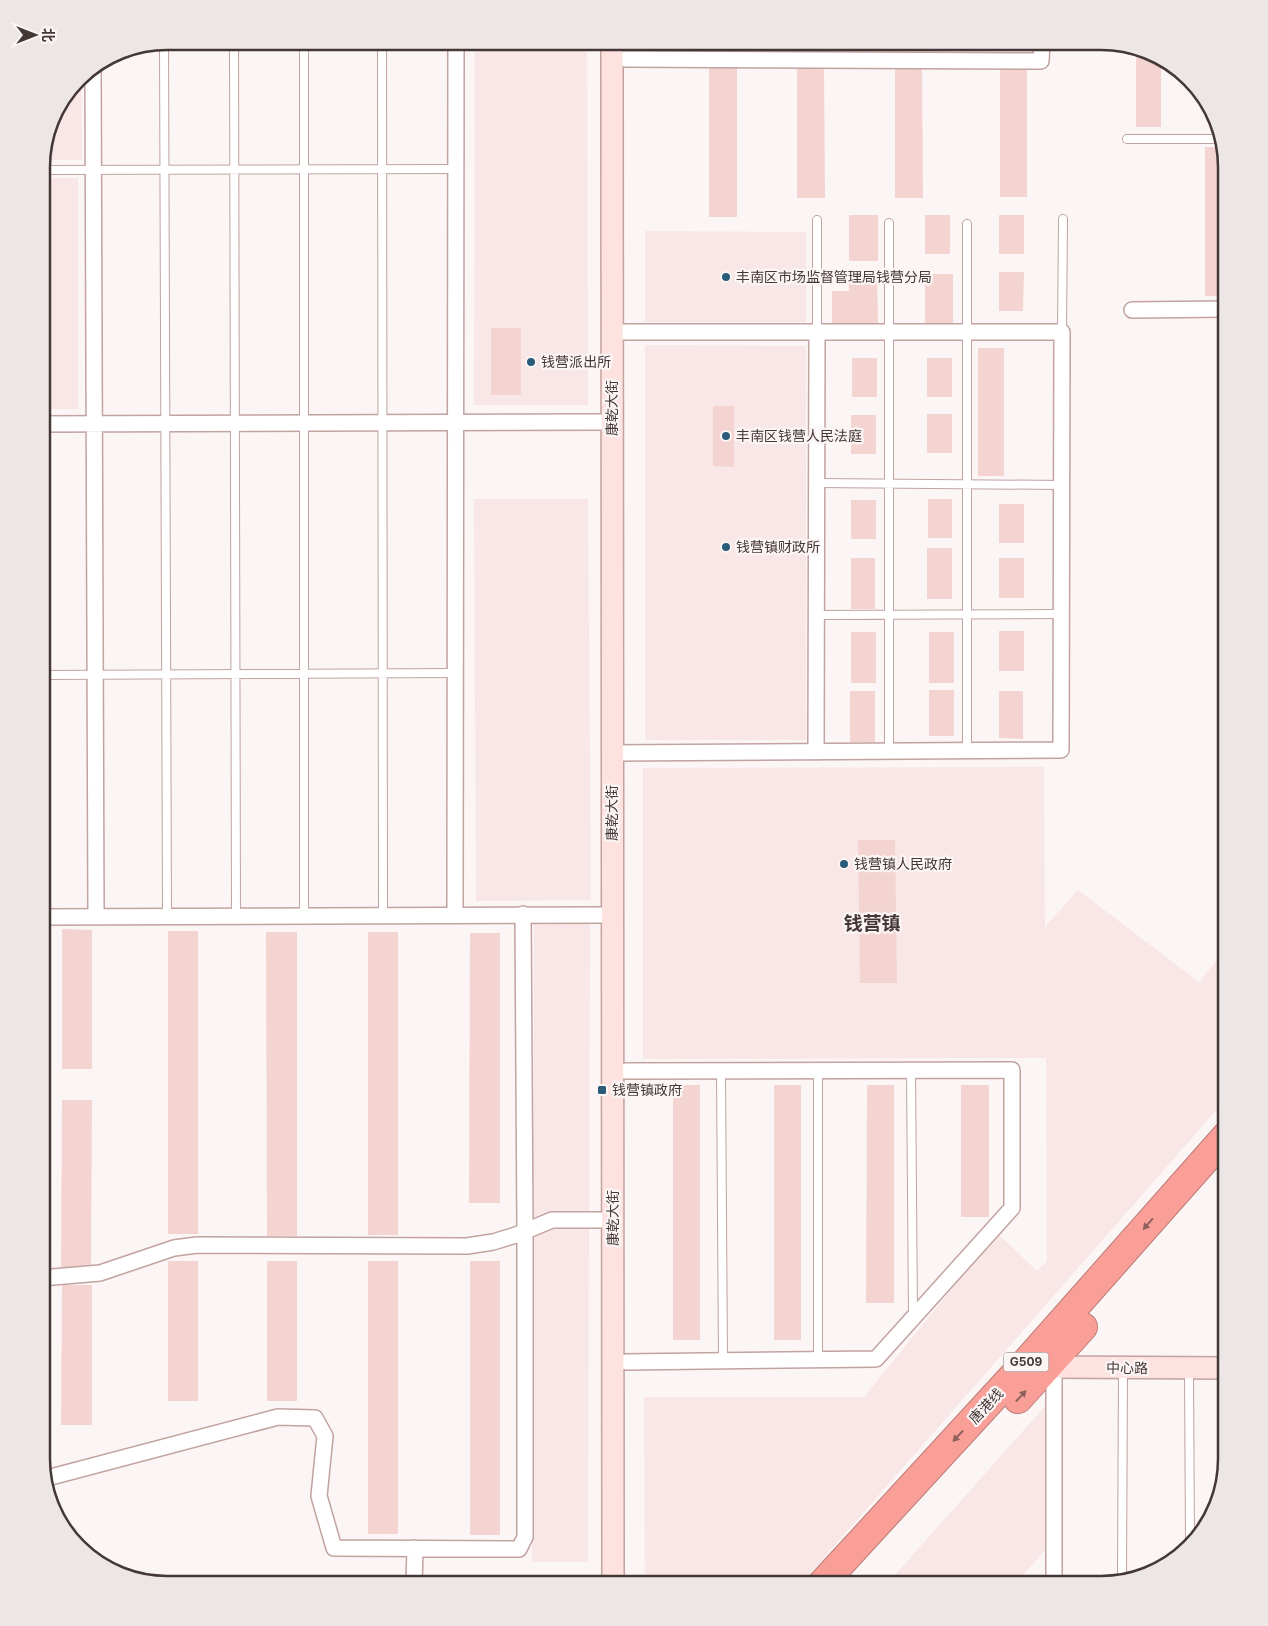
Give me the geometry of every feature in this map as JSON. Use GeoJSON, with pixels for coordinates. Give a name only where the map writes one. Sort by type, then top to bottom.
{"type":"FeatureCollection","features":[{"type":"Feature","properties":{"kind":"highway","name":"唐港线"},"geometry":{"type":"LineString","coordinates":[[830,1576],[1043,1365],[1218,1146]]}},
{"type":"Feature","properties":{"kind":"highway","name":"唐港线"},"geometry":{"type":"LineString","coordinates":[[853,1576],[1218,1170]]}},
{"type":"Feature","properties":{"kind":"street"},"geometry":{"type":"LineString","coordinates":[[456,50],[456,915]]}},
{"type":"Feature","properties":{"kind":"street","name":"康乾大街"},"geometry":{"type":"LineString","coordinates":[[612,50],[619,332],[612,422],[626,1071],[626,1576]]}},
{"type":"Feature","properties":{"kind":"street"},"geometry":{"type":"LineString","coordinates":[[625,50],[1042,61],[1042,50]]}},
{"type":"Feature","properties":{"kind":"street","name":"康乾大街"},"geometry":{"type":"LineString","coordinates":[[613,1576],[612,915],[619,754],[619,332],[625,50]]}},
{"type":"Feature","properties":{"kind":"street"},"geometry":{"type":"LineString","coordinates":[[93,77],[96,917]]}},
{"type":"Feature","properties":{"kind":"street"},"geometry":{"type":"LineString","coordinates":[[1132,310],[1218,309]]}},
{"type":"Feature","properties":{"kind":"street"},"geometry":{"type":"LineString","coordinates":[[619,332],[1062,332],[1061,750],[619,754]]}},
{"type":"Feature","properties":{"kind":"street"},"geometry":{"type":"LineString","coordinates":[[816,332],[816,752]]}},
{"type":"Feature","properties":{"kind":"street"},"geometry":{"type":"LineString","coordinates":[[50,424],[612,422]]}},
{"type":"Feature","properties":{"kind":"street"},"geometry":{"type":"LineString","coordinates":[[51,1477],[278,1417],[315,1418],[325,1436],[319,1496],[334,1548],[518,1549],[525,1537],[523,914]]}},
{"type":"Feature","properties":{"kind":"street"},"geometry":{"type":"LineString","coordinates":[[50,917],[612,915]]}},
{"type":"Feature","properties":{"kind":"street"},"geometry":{"type":"LineString","coordinates":[[626,1071],[1012,1070],[1012,1208],[876,1359],[626,1362]]}},
{"type":"Feature","properties":{"kind":"street"},"geometry":{"type":"LineString","coordinates":[[50,1277],[100,1273],[174,1248],[189,1246],[467,1246],[492,1242],[516,1235],[552,1220],[613,1220]]}},
{"type":"Feature","properties":{"kind":"street"},"geometry":{"type":"LineString","coordinates":[[1043,1365],[1054,1576]]}},
{"type":"Feature","properties":{"kind":"street","name":"中心路"},"geometry":{"type":"LineString","coordinates":[[1043,1365],[1122,1368],[1218,1368]]}},
{"type":"Feature","properties":{"kind":"street"},"geometry":{"type":"LineString","coordinates":[[414,1576],[415,1548]]}},
{"type":"Feature","properties":{"kind":"lane"},"geometry":{"type":"LineString","coordinates":[[164,50],[167,916]]}},
{"type":"Feature","properties":{"kind":"lane"},"geometry":{"type":"LineString","coordinates":[[234,50],[236,916]]}},
{"type":"Feature","properties":{"kind":"lane"},"geometry":{"type":"LineString","coordinates":[[304,50],[304,916]]}},
{"type":"Feature","properties":{"kind":"lane"},"geometry":{"type":"LineString","coordinates":[[382,50],[383,916]]}},
{"type":"Feature","properties":{"kind":"lane"},"geometry":{"type":"LineString","coordinates":[[1127,138],[1214,138]]}},
{"type":"Feature","properties":{"kind":"lane"},"geometry":{"type":"LineString","coordinates":[[50,170],[456,169]]}},
{"type":"Feature","properties":{"kind":"lane"},"geometry":{"type":"LineString","coordinates":[[1062,332],[1063,219]]}},
{"type":"Feature","properties":{"kind":"lane"},"geometry":{"type":"LineString","coordinates":[[816,332],[817,220]]}},
{"type":"Feature","properties":{"kind":"lane"},"geometry":{"type":"LineString","coordinates":[[889,223],[889,751]]}},
{"type":"Feature","properties":{"kind":"lane"},"geometry":{"type":"LineString","coordinates":[[967,224],[967,751]]}},
{"type":"Feature","properties":{"kind":"lane"},"geometry":{"type":"LineString","coordinates":[[816,483],[1062,485]]}},
{"type":"Feature","properties":{"kind":"lane"},"geometry":{"type":"LineString","coordinates":[[816,615],[1062,614]]}},
{"type":"Feature","properties":{"kind":"lane"},"geometry":{"type":"LineString","coordinates":[[50,675],[456,673]]}},
{"type":"Feature","properties":{"kind":"lane"},"geometry":{"type":"LineString","coordinates":[[818,1070],[818,1360]]}},
{"type":"Feature","properties":{"kind":"lane"},"geometry":{"type":"LineString","coordinates":[[911,1070],[913,1318]]}},
{"type":"Feature","properties":{"kind":"lane"},"geometry":{"type":"LineString","coordinates":[[721,1071],[723,1361]]}},
{"type":"Feature","properties":{"kind":"lane"},"geometry":{"type":"LineString","coordinates":[[1122,1368],[1122,1574]]}},
{"type":"Feature","properties":{"kind":"lane"},"geometry":{"type":"LineString","coordinates":[[1189,1368],[1190,1535]]}},
{"type":"Feature","properties":{"kind":"shaded area"},"geometry":{"type":"Polygon","coordinates":[[[475,50],[587,50],[588,405],[474,405],[475,50]]]}},
{"type":"Feature","properties":{"kind":"shaded area"},"geometry":{"type":"Polygon","coordinates":[[[81,87],[82,160],[50,160],[52,144],[62,115],[81,87]]]}},
{"type":"Feature","properties":{"kind":"shaded area"},"geometry":{"type":"Polygon","coordinates":[[[50,178],[78,178],[78,409],[50,409],[50,178]]]}},
{"type":"Feature","properties":{"kind":"shaded area","name":"丰南区市场监督管理局钱营分局"},"geometry":{"type":"Polygon","coordinates":[[[645,231],[806,232],[806,322],[645,322],[645,231]]]}},
{"type":"Feature","properties":{"kind":"shaded area"},"geometry":{"type":"Polygon","coordinates":[[[645,345],[806,346],[806,740],[645,740],[645,345]]]}},
{"type":"Feature","properties":{"kind":"shaded area"},"geometry":{"type":"Polygon","coordinates":[[[474,499],[588,499],[591,900],[476,901],[474,499]]]}},
{"type":"Feature","properties":{"kind":"shaded area"},"geometry":{"type":"Polygon","coordinates":[[[1044,767],[1045,927],[1078,890],[1199,982],[1218,959],[1218,1108],[808,1576],[645,1576],[644,1397],[864,1397],[997,1233],[1037,1271],[1047,1261],[1046,1058],[643,1059],[643,768],[1044,767]]]}},
{"type":"Feature","properties":{"kind":"shaded area"},"geometry":{"type":"Polygon","coordinates":[[[534,924],[590,924],[588,1562],[532,1562],[534,924]]]}},
{"type":"Feature","properties":{"kind":"shaded area"},"geometry":{"type":"Polygon","coordinates":[[[1046,1405],[1045,1550],[1022,1576],[894,1576],[1046,1405]]]}},
{"type":"Feature","properties":{"kind":"building"},"geometry":{"type":"Polygon","coordinates":[[[1136,55],[1161,67],[1161,127],[1136,127],[1136,55]]]}},
{"type":"Feature","properties":{"kind":"building"},"geometry":{"type":"Polygon","coordinates":[[[709,63],[737,63],[737,217],[709,217],[709,63]]]}},
{"type":"Feature","properties":{"kind":"building"},"geometry":{"type":"Polygon","coordinates":[[[1000,63],[1027,63],[1027,197],[1000,197],[1000,63]]]}},
{"type":"Feature","properties":{"kind":"building"},"geometry":{"type":"Polygon","coordinates":[[[797,64],[824,64],[825,198],[797,198],[797,64]]]}},
{"type":"Feature","properties":{"kind":"building"},"geometry":{"type":"Polygon","coordinates":[[[895,64],[922,64],[923,198],[895,198],[895,64]]]}},
{"type":"Feature","properties":{"kind":"building"},"geometry":{"type":"Polygon","coordinates":[[[1205,147],[1216,147],[1218,167],[1218,296],[1205,296],[1205,147]]]}},
{"type":"Feature","properties":{"kind":"building"},"geometry":{"type":"Polygon","coordinates":[[[849,215],[878,215],[878,261],[849,261],[849,215]]]}},
{"type":"Feature","properties":{"kind":"building"},"geometry":{"type":"Polygon","coordinates":[[[925,215],[950,215],[950,254],[925,254],[925,215]]]}},
{"type":"Feature","properties":{"kind":"building"},"geometry":{"type":"Polygon","coordinates":[[[999,215],[1024,215],[1024,254],[999,254],[999,215]]]}},
{"type":"Feature","properties":{"kind":"building"},"geometry":{"type":"Polygon","coordinates":[[[849,272],[877,272],[878,323],[832,323],[832,291],[849,291],[849,272]]]}},
{"type":"Feature","properties":{"kind":"building"},"geometry":{"type":"Polygon","coordinates":[[[999,272],[1024,272],[1023,311],[999,311],[999,272]]]}},
{"type":"Feature","properties":{"kind":"building"},"geometry":{"type":"Polygon","coordinates":[[[925,274],[953,274],[953,325],[925,325],[925,274]]]}},
{"type":"Feature","properties":{"kind":"building","name":"钱营派出所"},"geometry":{"type":"Polygon","coordinates":[[[491,328],[521,328],[521,395],[491,395],[491,328]]]}},
{"type":"Feature","properties":{"kind":"building"},"geometry":{"type":"Polygon","coordinates":[[[978,348],[1004,348],[1004,476],[978,476],[978,348]]]}},
{"type":"Feature","properties":{"kind":"building"},"geometry":{"type":"Polygon","coordinates":[[[852,358],[877,358],[877,397],[852,397],[852,358]]]}},
{"type":"Feature","properties":{"kind":"building"},"geometry":{"type":"Polygon","coordinates":[[[927,358],[952,358],[952,397],[927,397],[927,358]]]}},
{"type":"Feature","properties":{"kind":"building"},"geometry":{"type":"Polygon","coordinates":[[[713,406],[734,406],[734,467],[713,466],[713,406]]]}},
{"type":"Feature","properties":{"kind":"building"},"geometry":{"type":"Polygon","coordinates":[[[927,414],[952,414],[952,453],[927,453],[927,414]]]}},
{"type":"Feature","properties":{"kind":"building"},"geometry":{"type":"Polygon","coordinates":[[[851,415],[876,415],[876,454],[851,454],[851,415]]]}},
{"type":"Feature","properties":{"kind":"building"},"geometry":{"type":"Polygon","coordinates":[[[928,499],[952,499],[952,538],[928,538],[928,499]]]}},
{"type":"Feature","properties":{"kind":"building"},"geometry":{"type":"Polygon","coordinates":[[[851,500],[876,500],[876,539],[851,539],[851,500]]]}},
{"type":"Feature","properties":{"kind":"building"},"geometry":{"type":"Polygon","coordinates":[[[999,504],[1024,504],[1024,543],[999,543],[999,504]]]}},
{"type":"Feature","properties":{"kind":"building"},"geometry":{"type":"Polygon","coordinates":[[[927,548],[952,548],[952,599],[927,599],[927,548]]]}},
{"type":"Feature","properties":{"kind":"building"},"geometry":{"type":"Polygon","coordinates":[[[851,558],[875,558],[875,609],[851,609],[851,558]]]}},
{"type":"Feature","properties":{"kind":"building"},"geometry":{"type":"Polygon","coordinates":[[[999,558],[1024,558],[1024,598],[999,598],[999,558]]]}},
{"type":"Feature","properties":{"kind":"building"},"geometry":{"type":"Polygon","coordinates":[[[999,631],[1024,631],[1024,671],[999,671],[999,631]]]}},
{"type":"Feature","properties":{"kind":"building"},"geometry":{"type":"Polygon","coordinates":[[[851,632],[876,632],[876,683],[851,683],[851,632]]]}},
{"type":"Feature","properties":{"kind":"building"},"geometry":{"type":"Polygon","coordinates":[[[929,632],[954,632],[954,683],[929,683],[929,632]]]}},
{"type":"Feature","properties":{"kind":"building"},"geometry":{"type":"Polygon","coordinates":[[[929,690],[954,690],[954,736],[929,736],[929,690]]]}},
{"type":"Feature","properties":{"kind":"building"},"geometry":{"type":"Polygon","coordinates":[[[850,691],[875,691],[875,742],[850,742],[850,691]]]}},
{"type":"Feature","properties":{"kind":"building"},"geometry":{"type":"Polygon","coordinates":[[[999,691],[1023,691],[1023,739],[999,738],[999,691]]]}},
{"type":"Feature","properties":{"kind":"building","name":"钱营镇人民政府"},"geometry":{"type":"Polygon","coordinates":[[[858,840],[895,840],[897,983],[860,983],[858,840]]]}},
{"type":"Feature","properties":{"kind":"building"},"geometry":{"type":"Polygon","coordinates":[[[62,929],[92,930],[92,1069],[62,1069],[62,929]]]}},
{"type":"Feature","properties":{"kind":"building"},"geometry":{"type":"Polygon","coordinates":[[[168,931],[198,931],[198,1234],[168,1234],[168,931]]]}},
{"type":"Feature","properties":{"kind":"building"},"geometry":{"type":"Polygon","coordinates":[[[266,932],[297,932],[297,1236],[267,1236],[266,932]]]}},
{"type":"Feature","properties":{"kind":"building"},"geometry":{"type":"Polygon","coordinates":[[[368,932],[398,932],[398,1235],[368,1235],[368,932]]]}},
{"type":"Feature","properties":{"kind":"building"},"geometry":{"type":"Polygon","coordinates":[[[470,933],[500,933],[500,1203],[469,1203],[470,933]]]}},
{"type":"Feature","properties":{"kind":"building"},"geometry":{"type":"Polygon","coordinates":[[[673,1085],[700,1085],[700,1340],[673,1340],[673,1085]]]}},
{"type":"Feature","properties":{"kind":"building"},"geometry":{"type":"Polygon","coordinates":[[[774,1085],[801,1085],[801,1340],[774,1340],[774,1085]]]}},
{"type":"Feature","properties":{"kind":"building"},"geometry":{"type":"Polygon","coordinates":[[[867,1085],[894,1085],[894,1303],[866,1303],[867,1085]]]}},
{"type":"Feature","properties":{"kind":"building"},"geometry":{"type":"Polygon","coordinates":[[[961,1085],[989,1085],[989,1217],[961,1217],[961,1085]]]}},
{"type":"Feature","properties":{"kind":"building"},"geometry":{"type":"Polygon","coordinates":[[[62,1100],[92,1100],[91,1267],[61,1267],[62,1100]]]}},
{"type":"Feature","properties":{"kind":"building"},"geometry":{"type":"Polygon","coordinates":[[[168,1261],[198,1261],[198,1401],[168,1401],[168,1261]]]}},
{"type":"Feature","properties":{"kind":"building"},"geometry":{"type":"Polygon","coordinates":[[[267,1261],[297,1261],[297,1401],[267,1401],[267,1261]]]}},
{"type":"Feature","properties":{"kind":"building"},"geometry":{"type":"Polygon","coordinates":[[[368,1261],[398,1261],[398,1534],[368,1534],[368,1261]]]}},
{"type":"Feature","properties":{"kind":"building"},"geometry":{"type":"Polygon","coordinates":[[[470,1261],[500,1261],[500,1535],[470,1535],[470,1261]]]}},
{"type":"Feature","properties":{"kind":"building"},"geometry":{"type":"Polygon","coordinates":[[[62,1285],[92,1285],[92,1425],[61,1425],[62,1285]]]}},
{"type":"Feature","properties":{"kind":"place","name":"丰南区市场监督管理局钱营分局"},"geometry":{"type":"Point","coordinates":[726,277]}},
{"type":"Feature","properties":{"kind":"place","name":"钱营派出所"},"geometry":{"type":"Point","coordinates":[531,362]}},
{"type":"Feature","properties":{"kind":"place","name":"丰南区钱营人民法庭"},"geometry":{"type":"Point","coordinates":[726,436]}},
{"type":"Feature","properties":{"kind":"place","name":"钱营镇财政所"},"geometry":{"type":"Point","coordinates":[726,547]}},
{"type":"Feature","properties":{"kind":"place","name":"钱营镇人民政府"},"geometry":{"type":"Point","coordinates":[844,864]}},
{"type":"Feature","properties":{"kind":"place","name":"钱营镇政府"},"geometry":{"type":"Point","coordinates":[602,1090]}},
{"type":"Feature","properties":{"kind":"district","name":"钱营镇"},"geometry":{"type":"Point","coordinates":[872,923]}}]}
